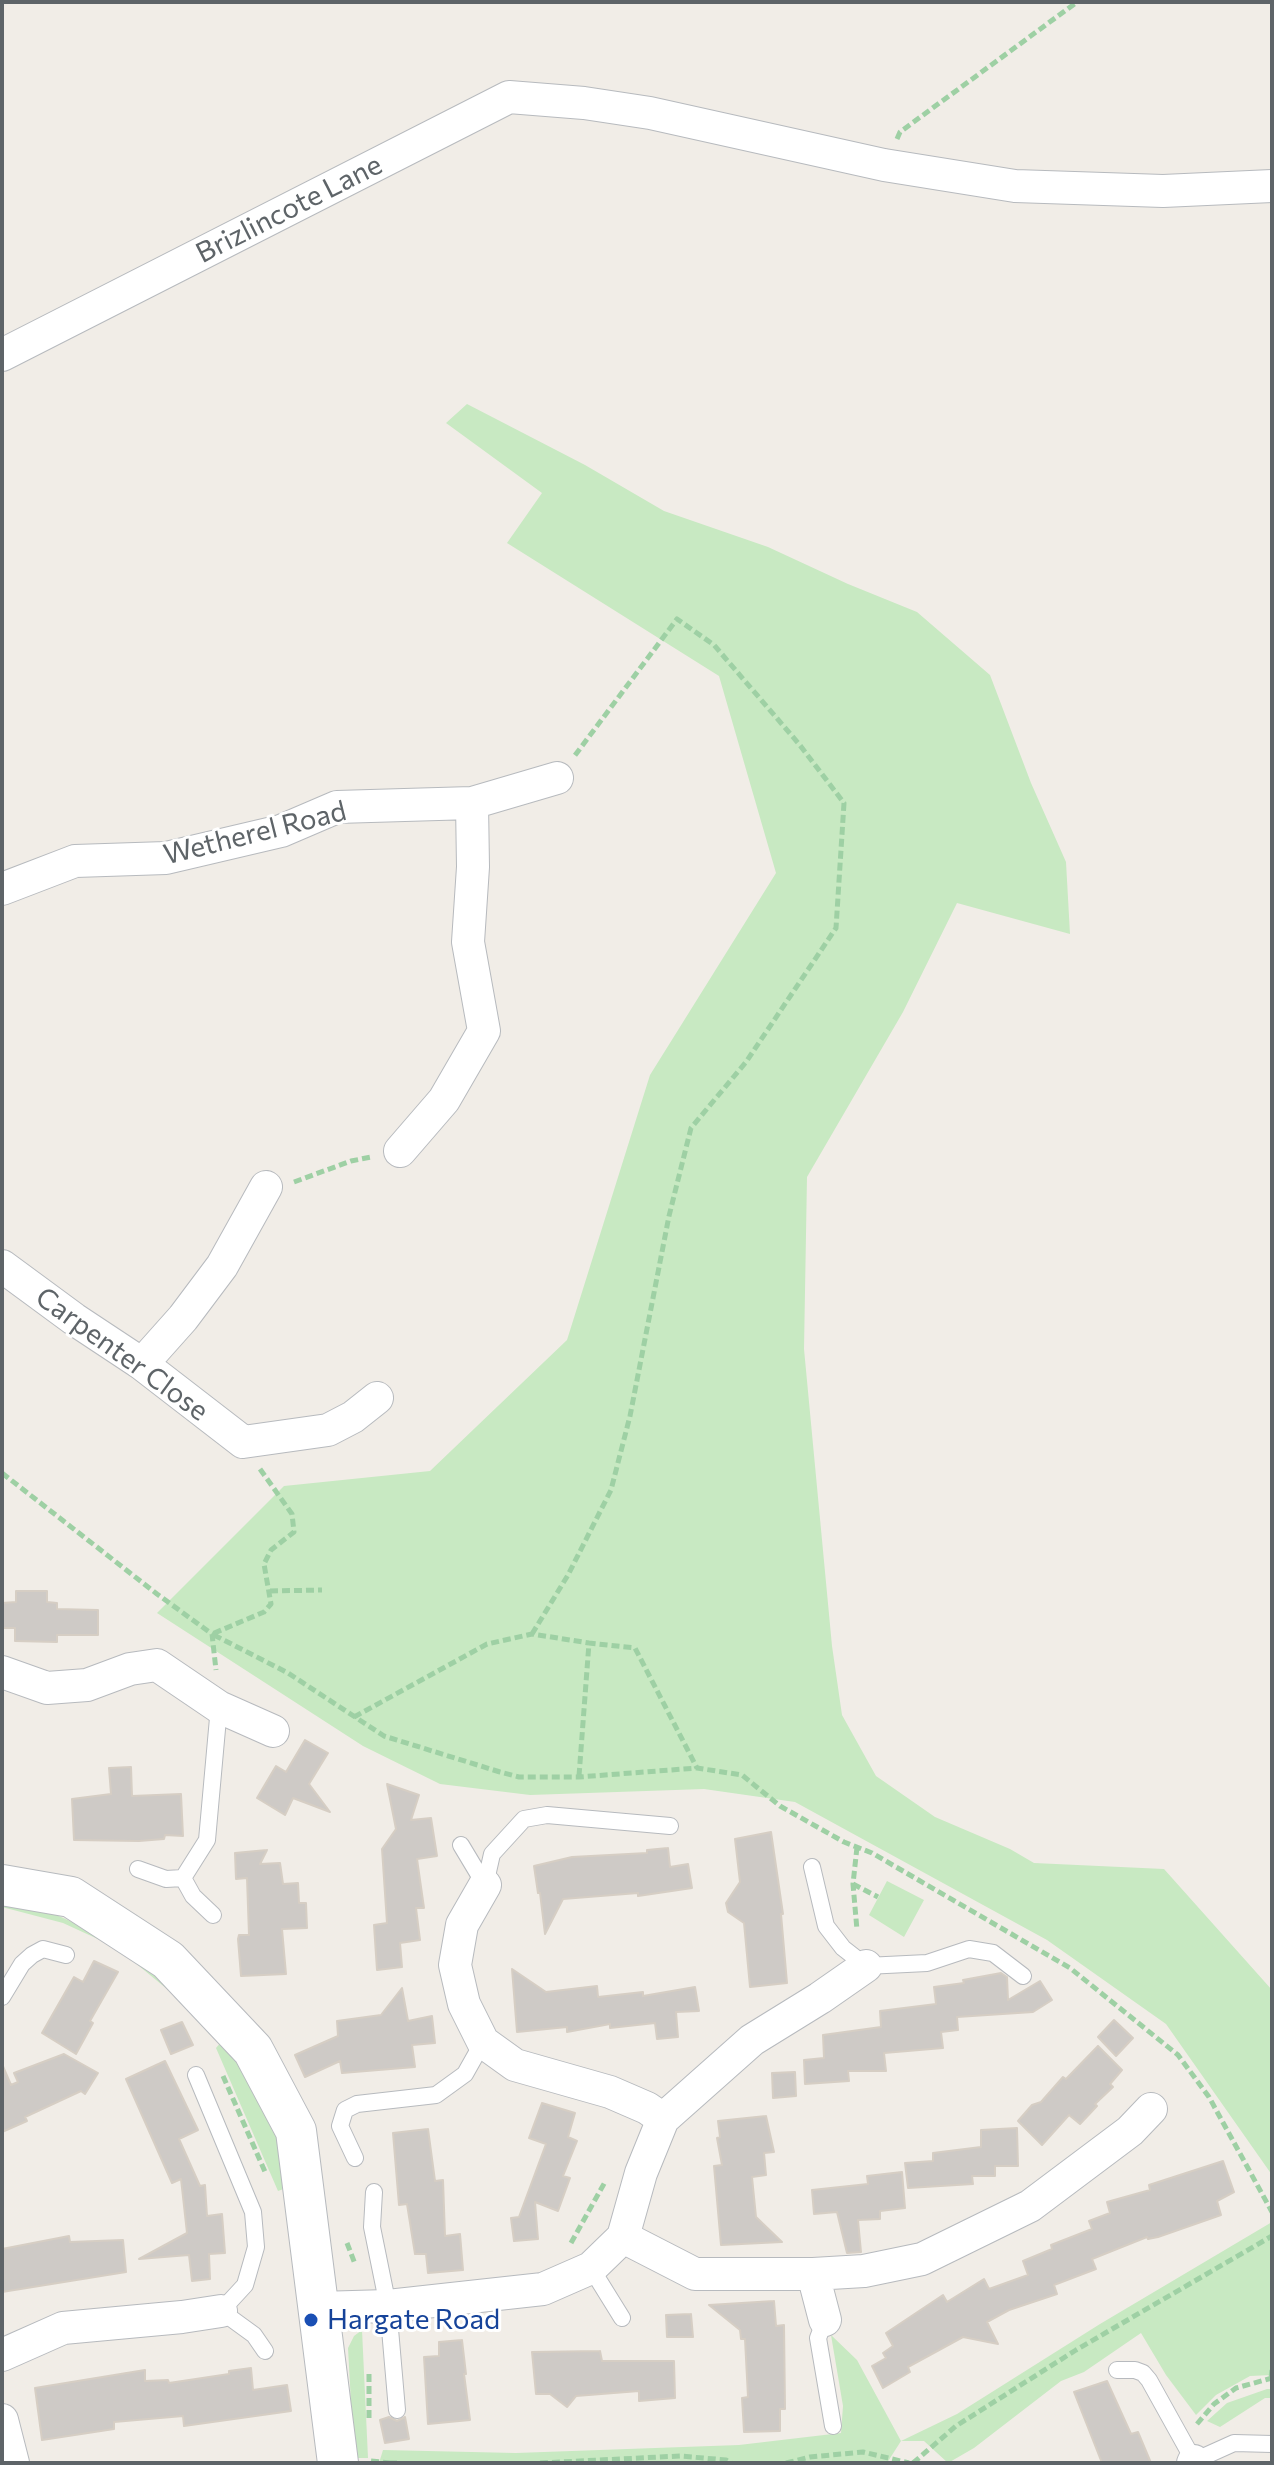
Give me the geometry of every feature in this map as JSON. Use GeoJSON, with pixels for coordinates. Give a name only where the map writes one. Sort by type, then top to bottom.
{"type":"FeatureCollection","features":[{"type":"Feature","properties":{"kind":"street","name":"Brizlincote Lane"},"geometry":{"type":"LineString","coordinates":[[2,355],[509,97],[584,103],[650,113],[884,165],[1015,186],[1163,191],[1272,186]]}},
{"type":"Feature","properties":{"kind":"street","name":"Wetherel Road"},"geometry":{"type":"LineString","coordinates":[[2,889],[75,861],[166,858],[281,831],[337,807],[472,803],[557,778]]}},
{"type":"Feature","properties":{"kind":"street"},"geometry":{"type":"LineString","coordinates":[[400,1151],[444,1100],[484,1031],[468,942],[473,867],[472,803]]}},
{"type":"Feature","properties":{"kind":"street"},"geometry":{"type":"LineString","coordinates":[[142,1364],[183,1318],[222,1266],[266,1187]]}},
{"type":"Feature","properties":{"kind":"street","name":"Carpenter Close"},"geometry":{"type":"LineString","coordinates":[[2,1266],[142,1364],[243,1442]]}},
{"type":"Feature","properties":{"kind":"street"},"geometry":{"type":"LineString","coordinates":[[243,1442],[328,1430],[353,1417],[377,1398]]}},
{"type":"Feature","properties":{"kind":"street"},"geometry":{"type":"LineString","coordinates":[[2,1672],[47,1688],[87,1685],[130,1669],[157,1665],[219,1707],[273,1731]]}},
{"type":"Feature","properties":{"kind":"street"},"geometry":{"type":"LineString","coordinates":[[2,1885],[71,1897],[168,1960],[253,2050],[296,2131],[338,2463]]}},
{"type":"Feature","properties":{"kind":"street"},"geometry":{"type":"LineString","coordinates":[[485,1885],[462,1925],[455,1965],[464,2004],[483,2042],[515,2065],[610,2092],[647,2108],[663,2119]]}},
{"type":"Feature","properties":{"kind":"street"},"geometry":{"type":"LineString","coordinates":[[318,2308],[388,2306],[543,2289],[591,2268],[623,2237],[641,2173],[663,2119],[752,2040],[866,1966]]}},
{"type":"Feature","properties":{"kind":"street"},"geometry":{"type":"LineString","coordinates":[[623,2237],[695,2274],[864,2271],[922,2259],[1003,2220],[1042,2197],[1130,2131],[1151,2109]]}},
{"type":"Feature","properties":{"kind":"street"},"geometry":{"type":"LineString","coordinates":[[813,2274],[825,2320]]}},
{"type":"Feature","properties":{"kind":"street"},"geometry":{"type":"LineString","coordinates":[[2,2355],[63,2328],[221,2311]]}},
{"type":"Feature","properties":{"kind":"street"},"geometry":{"type":"LineString","coordinates":[[2,2420],[13,2463]]}},
{"type":"Feature","properties":{"kind":"lane"},"geometry":{"type":"LineString","coordinates":[[183,1878],[207,1840],[219,1707]]}},
{"type":"Feature","properties":{"kind":"lane"},"geometry":{"type":"LineString","coordinates":[[485,1885],[492,1854],[524,1819],[547,1815],[670,1826]]}},
{"type":"Feature","properties":{"kind":"lane"},"geometry":{"type":"LineString","coordinates":[[461,1845],[485,1885]]}},
{"type":"Feature","properties":{"kind":"lane"},"geometry":{"type":"LineString","coordinates":[[812,1867],[826,1926],[843,1948],[866,1966],[927,1963],[969,1949],[993,1953],[1023,1976]]}},
{"type":"Feature","properties":{"kind":"lane"},"geometry":{"type":"LineString","coordinates":[[138,1869],[166,1879],[183,1878]]}},
{"type":"Feature","properties":{"kind":"lane"},"geometry":{"type":"LineString","coordinates":[[183,1878],[193,1896],[213,1915]]}},
{"type":"Feature","properties":{"kind":"lane"},"geometry":{"type":"LineString","coordinates":[[2,1997],[22,1964],[32,1955],[43,1949],[66,1955]]}},
{"type":"Feature","properties":{"kind":"lane"},"geometry":{"type":"LineString","coordinates":[[355,2158],[340,2126],[345,2110],[357,2104],[436,2095],[465,2074],[483,2042]]}},
{"type":"Feature","properties":{"kind":"lane"},"geometry":{"type":"LineString","coordinates":[[196,2075],[253,2212],[256,2247],[245,2285],[221,2311],[254,2335],[265,2351]]}},
{"type":"Feature","properties":{"kind":"lane"},"geometry":{"type":"LineString","coordinates":[[374,2192],[372,2227],[388,2306],[397,2410]]}},
{"type":"Feature","properties":{"kind":"lane"},"geometry":{"type":"LineString","coordinates":[[591,2268],[622,2318]]}},
{"type":"Feature","properties":{"kind":"lane"},"geometry":{"type":"LineString","coordinates":[[825,2320],[818,2338],[833,2426]]}},
{"type":"Feature","properties":{"kind":"lane"},"geometry":{"type":"LineString","coordinates":[[1117,2370],[1135,2370],[1149,2380],[1193,2462],[1234,2443],[1272,2444]]}},
{"type":"Feature","properties":{"kind":"path"},"geometry":{"type":"LineString","coordinates":[[884,165],[900,132],[1077,2]]}},
{"type":"Feature","properties":{"kind":"path"},"geometry":{"type":"LineString","coordinates":[[532,1634],[568,1575],[611,1490],[630,1416],[669,1216],[691,1128],[746,1062],[836,928],[844,803],[799,744],[714,645],[677,619],[557,778]]}},
{"type":"Feature","properties":{"kind":"path"},"geometry":{"type":"LineString","coordinates":[[266,1187],[304,1180],[351,1161],[400,1151]]}},
{"type":"Feature","properties":{"kind":"path"},"geometry":{"type":"LineString","coordinates":[[212,1634],[264,1612],[271,1604],[264,1564],[271,1550],[294,1532],[292,1514],[243,1442]]}},
{"type":"Feature","properties":{"kind":"path"},"geometry":{"type":"LineString","coordinates":[[2,1473],[212,1634],[288,1673],[384,1736],[519,1777],[579,1777],[697,1768],[742,1775],[780,1806],[975,1911],[1070,1968],[1178,2055],[1209,2097],[1272,2212]]}},
{"type":"Feature","properties":{"kind":"path"},"geometry":{"type":"LineString","coordinates":[[270,1591],[322,1590]]}},
{"type":"Feature","properties":{"kind":"path"},"geometry":{"type":"LineString","coordinates":[[212,1634],[219,1707]]}},
{"type":"Feature","properties":{"kind":"path"},"geometry":{"type":"LineString","coordinates":[[354,1717],[487,1644],[532,1634],[635,1648],[697,1768]]}},
{"type":"Feature","properties":{"kind":"path"},"geometry":{"type":"LineString","coordinates":[[579,1777],[589,1643]]}},
{"type":"Feature","properties":{"kind":"path"},"geometry":{"type":"LineString","coordinates":[[857,1847],[853,1884],[859,1944],[866,1966]]}},
{"type":"Feature","properties":{"kind":"path"},"geometry":{"type":"LineString","coordinates":[[853,1884],[878,1897]]}},
{"type":"Feature","properties":{"kind":"path"},"geometry":{"type":"LineString","coordinates":[[219,2066],[267,2177]]}},
{"type":"Feature","properties":{"kind":"path"},"geometry":{"type":"LineString","coordinates":[[543,2289],[610,2174]]}},
{"type":"Feature","properties":{"kind":"path"},"geometry":{"type":"LineString","coordinates":[[786,2463],[810,2457],[863,2452],[911,2463],[956,2426],[1272,2236]]}},
{"type":"Feature","properties":{"kind":"path"},"geometry":{"type":"LineString","coordinates":[[1193,2462],[1197,2424],[1214,2404],[1236,2388],[1272,2378],[1272,2369]]}},
{"type":"Feature","properties":{"kind":"path"},"geometry":{"type":"LineString","coordinates":[[540,2463],[680,2456],[731,2463]]}},
{"type":"Feature","properties":{"kind":"path"},"geometry":{"type":"LineString","coordinates":[[389,2463],[399,2463]]}},
{"type":"Feature","properties":{"kind":"green space"},"geometry":{"type":"Polygon","coordinates":[[[467,404],[585,465],[664,511],[768,547],[917,612],[990,675],[1031,783],[1066,862],[1070,934],[957,903],[903,1012],[807,1177],[804,1349],[832,1646],[842,1715],[876,1776],[935,1817],[1010,1849],[1034,1863],[1164,1869],[1272,1990],[1272,2175],[1166,2024],[1047,1940],[795,1802],[704,1789],[530,1795],[440,1784],[363,1746],[157,1613],[284,1486],[430,1471],[567,1340],[650,1075],[776,873],[719,676],[507,543],[542,493],[446,423],[467,404]]]}},
{"type":"Feature","properties":{"kind":"green space"},"geometry":{"type":"Polygon","coordinates":[[[887,1881],[924,1900],[904,1937],[869,1915],[887,1881]]]}},
{"type":"Feature","properties":{"kind":"green space"},"geometry":{"type":"Polygon","coordinates":[[[2,1902],[52,1913],[106,1937],[144,1963],[204,2013],[229,2042],[260,2090],[280,2129],[295,2185],[278,2191],[216,2048],[222,2041],[190,2008],[133,1961],[100,1940],[63,1923],[2,1907],[2,1902]]]}},
{"type":"Feature","properties":{"kind":"green space"},"geometry":{"type":"Polygon","coordinates":[[[1272,2222],[1272,2375],[1250,2376],[1216,2395],[1196,2415],[1166,2375],[1141,2333],[1084,2372],[1061,2381],[974,2448],[948,2463],[924,2441],[901,2441],[957,2414],[1100,2324],[1272,2222]]]}},
{"type":"Feature","properties":{"kind":"green space"},"geometry":{"type":"Polygon","coordinates":[[[362,2330],[368,2458],[357,2458],[353,2440],[348,2348],[354,2336],[362,2330]]]}},
{"type":"Feature","properties":{"kind":"green space"},"geometry":{"type":"Polygon","coordinates":[[[831,2335],[857,2360],[901,2441],[887,2463],[379,2463],[383,2450],[516,2453],[739,2445],[841,2433],[843,2406],[831,2335]]]}},
{"type":"Feature","properties":{"kind":"green space"},"geometry":{"type":"Polygon","coordinates":[[[1272,2389],[1272,2398],[1265,2398],[1220,2427],[1207,2421],[1227,2403],[1272,2389]]]}},
{"type":"Feature","properties":{"kind":"building"},"geometry":{"type":"Polygon","coordinates":[[[16,1591],[47,1591],[47,1602],[57,1603],[57,1609],[98,1610],[98,1635],[57,1635],[57,1642],[15,1641],[15,1628],[2,1628],[2,1603],[16,1602],[16,1591]]]}},
{"type":"Feature","properties":{"kind":"building"},"geometry":{"type":"Polygon","coordinates":[[[305,1740],[328,1753],[309,1784],[330,1812],[293,1798],[285,1815],[257,1798],[276,1766],[286,1772],[305,1740]]]}},
{"type":"Feature","properties":{"kind":"building"},"geometry":{"type":"Polygon","coordinates":[[[131,1767],[132,1796],[181,1794],[183,1836],[165,1835],[164,1839],[139,1841],[74,1840],[72,1799],[111,1794],[109,1768],[131,1767]]]}},
{"type":"Feature","properties":{"kind":"building"},"geometry":{"type":"Polygon","coordinates":[[[387,1784],[419,1795],[411,1820],[431,1818],[437,1856],[417,1859],[424,1908],[416,1908],[420,1940],[400,1943],[402,1967],[377,1970],[374,1925],[387,1923],[382,1849],[396,1829],[387,1784]]]}},
{"type":"Feature","properties":{"kind":"building"},"geometry":{"type":"Polygon","coordinates":[[[771,1832],[783,1914],[787,1983],[750,1987],[744,1923],[728,1912],[726,1903],[740,1882],[735,1839],[771,1832]]]}},
{"type":"Feature","properties":{"kind":"building"},"geometry":{"type":"Polygon","coordinates":[[[668,1848],[670,1867],[688,1864],[692,1888],[638,1896],[638,1893],[563,1899],[545,1934],[534,1866],[572,1857],[647,1853],[647,1850],[668,1848]]]}},
{"type":"Feature","properties":{"kind":"building"},"geometry":{"type":"Polygon","coordinates":[[[267,1850],[260,1864],[280,1863],[283,1884],[298,1883],[299,1903],[306,1903],[307,1928],[282,1929],[286,1974],[241,1976],[238,1939],[239,1935],[249,1935],[247,1878],[236,1879],[235,1853],[267,1850]]]}},
{"type":"Feature","properties":{"kind":"building"},"geometry":{"type":"Polygon","coordinates":[[[94,1961],[118,1972],[90,2021],[93,2023],[76,2054],[42,2033],[74,1977],[83,1982],[94,1961]]]}},
{"type":"Feature","properties":{"kind":"building"},"geometry":{"type":"Polygon","coordinates":[[[512,1969],[546,1992],[597,1986],[598,1997],[643,1992],[643,1996],[695,1987],[699,2011],[676,2012],[678,2037],[657,2039],[655,2023],[610,2028],[610,2024],[567,2032],[567,2027],[517,2032],[512,1969]]]}},
{"type":"Feature","properties":{"kind":"building"},"geometry":{"type":"Polygon","coordinates":[[[1001,1973],[1007,1977],[1008,2000],[1040,1981],[1052,2000],[1033,2012],[957,2017],[958,2030],[941,2032],[943,2048],[884,2053],[886,2071],[848,2071],[849,2081],[805,2084],[804,2060],[824,2058],[823,2035],[881,2027],[880,2011],[936,2004],[934,1987],[1001,1973]]]}},
{"type":"Feature","properties":{"kind":"building"},"geometry":{"type":"Polygon","coordinates":[[[402,1988],[408,2021],[432,2016],[435,2043],[412,2045],[415,2067],[342,2073],[340,2061],[305,2077],[295,2055],[338,2036],[337,2021],[381,2015],[402,1988]]]}},
{"type":"Feature","properties":{"kind":"building"},"geometry":{"type":"Polygon","coordinates":[[[1114,2020],[1133,2038],[1116,2056],[1098,2037],[1114,2020]]]}},
{"type":"Feature","properties":{"kind":"building"},"geometry":{"type":"Polygon","coordinates":[[[182,2022],[193,2045],[171,2054],[161,2030],[182,2022]]]}},
{"type":"Feature","properties":{"kind":"building"},"geometry":{"type":"Polygon","coordinates":[[[1098,2046],[1122,2070],[1110,2084],[1113,2087],[1080,2124],[1069,2115],[1042,2145],[1018,2121],[1098,2046]]]}},
{"type":"Feature","properties":{"kind":"building"},"geometry":{"type":"Polygon","coordinates":[[[64,2054],[98,2073],[85,2094],[81,2091],[25,2117],[27,2121],[2,2132],[2,2064],[11,2085],[18,2082],[14,2073],[64,2054]]]}},
{"type":"Feature","properties":{"kind":"building"},"geometry":{"type":"Polygon","coordinates":[[[165,2061],[198,2130],[179,2139],[200,2186],[205,2185],[207,2216],[222,2214],[225,2253],[209,2254],[210,2279],[192,2281],[189,2255],[139,2259],[187,2233],[181,2179],[172,2183],[126,2079],[165,2061]]]}},
{"type":"Feature","properties":{"kind":"building"},"geometry":{"type":"Polygon","coordinates":[[[795,2072],[796,2096],[773,2098],[772,2073],[795,2072]]]}},
{"type":"Feature","properties":{"kind":"building"},"geometry":{"type":"Polygon","coordinates":[[[542,2103],[575,2113],[568,2137],[577,2141],[563,2176],[570,2178],[558,2211],[535,2202],[538,2239],[514,2241],[511,2218],[519,2217],[546,2144],[529,2138],[542,2103]]]}},
{"type":"Feature","properties":{"kind":"building"},"geometry":{"type":"Polygon","coordinates":[[[766,2116],[774,2152],[764,2153],[766,2175],[752,2177],[756,2217],[782,2242],[721,2245],[714,2166],[722,2165],[717,2138],[720,2137],[718,2121],[766,2116]]]}},
{"type":"Feature","properties":{"kind":"building"},"geometry":{"type":"Polygon","coordinates":[[[1017,2128],[1018,2166],[995,2166],[995,2176],[972,2176],[973,2184],[908,2188],[905,2163],[933,2161],[933,2153],[981,2147],[981,2130],[1017,2128]]]}},
{"type":"Feature","properties":{"kind":"building"},"geometry":{"type":"Polygon","coordinates":[[[428,2129],[435,2181],[443,2180],[445,2236],[460,2234],[463,2270],[428,2273],[426,2254],[415,2254],[407,2204],[399,2205],[393,2133],[428,2129]]]}},
{"type":"Feature","properties":{"kind":"building"},"geometry":{"type":"Polygon","coordinates":[[[1223,2161],[1234,2192],[1217,2201],[1221,2215],[1158,2237],[1147,2237],[1092,2259],[1096,2269],[1054,2285],[1057,2294],[1009,2310],[987,2322],[998,2344],[963,2337],[908,2367],[910,2372],[883,2388],[872,2366],[886,2358],[883,2353],[893,2346],[886,2333],[943,2295],[947,2302],[984,2279],[989,2289],[1028,2275],[1023,2261],[1052,2249],[1051,2245],[1092,2229],[1089,2221],[1110,2213],[1107,2202],[1150,2190],[1149,2185],[1223,2161]]]}},
{"type":"Feature","properties":{"kind":"building"},"geometry":{"type":"Polygon","coordinates":[[[902,2172],[905,2208],[880,2211],[880,2219],[858,2220],[861,2252],[847,2253],[837,2212],[814,2214],[812,2190],[868,2184],[867,2176],[902,2172]]]}},
{"type":"Feature","properties":{"kind":"building"},"geometry":{"type":"Polygon","coordinates":[[[69,2236],[70,2242],[123,2240],[126,2272],[2,2292],[2,2249],[69,2236]]]}},
{"type":"Feature","properties":{"kind":"building"},"geometry":{"type":"Polygon","coordinates":[[[774,2301],[776,2326],[784,2325],[785,2409],[780,2409],[780,2431],[744,2432],[742,2398],[748,2397],[745,2339],[741,2339],[740,2330],[709,2305],[774,2301]]]}},
{"type":"Feature","properties":{"kind":"building"},"geometry":{"type":"Polygon","coordinates":[[[691,2314],[693,2337],[667,2337],[666,2315],[691,2314]]]}},
{"type":"Feature","properties":{"kind":"building"},"geometry":{"type":"Polygon","coordinates":[[[462,2340],[470,2420],[428,2424],[424,2357],[439,2356],[439,2342],[462,2340]]]}},
{"type":"Feature","properties":{"kind":"building"},"geometry":{"type":"Polygon","coordinates":[[[600,2351],[602,2361],[674,2361],[675,2398],[639,2401],[639,2391],[576,2396],[567,2407],[550,2394],[536,2394],[532,2352],[600,2351]]]}},
{"type":"Feature","properties":{"kind":"building"},"geometry":{"type":"Polygon","coordinates":[[[251,2368],[253,2390],[287,2385],[291,2411],[184,2426],[183,2416],[114,2422],[114,2429],[42,2440],[35,2388],[145,2370],[145,2381],[168,2380],[169,2383],[251,2368]]]}},
{"type":"Feature","properties":{"kind":"building"},"geometry":{"type":"Polygon","coordinates":[[[1107,2381],[1131,2434],[1138,2432],[1151,2463],[1102,2463],[1074,2392],[1107,2381]]]}},
{"type":"Feature","properties":{"kind":"building"},"geometry":{"type":"Polygon","coordinates":[[[389,2417],[397,2421],[405,2417],[409,2439],[385,2443],[380,2420],[389,2417]]]}},
{"type":"Feature","properties":{"kind":"place","name":"Hargate Road"},"geometry":{"type":"Point","coordinates":[311,2320]}}]}
